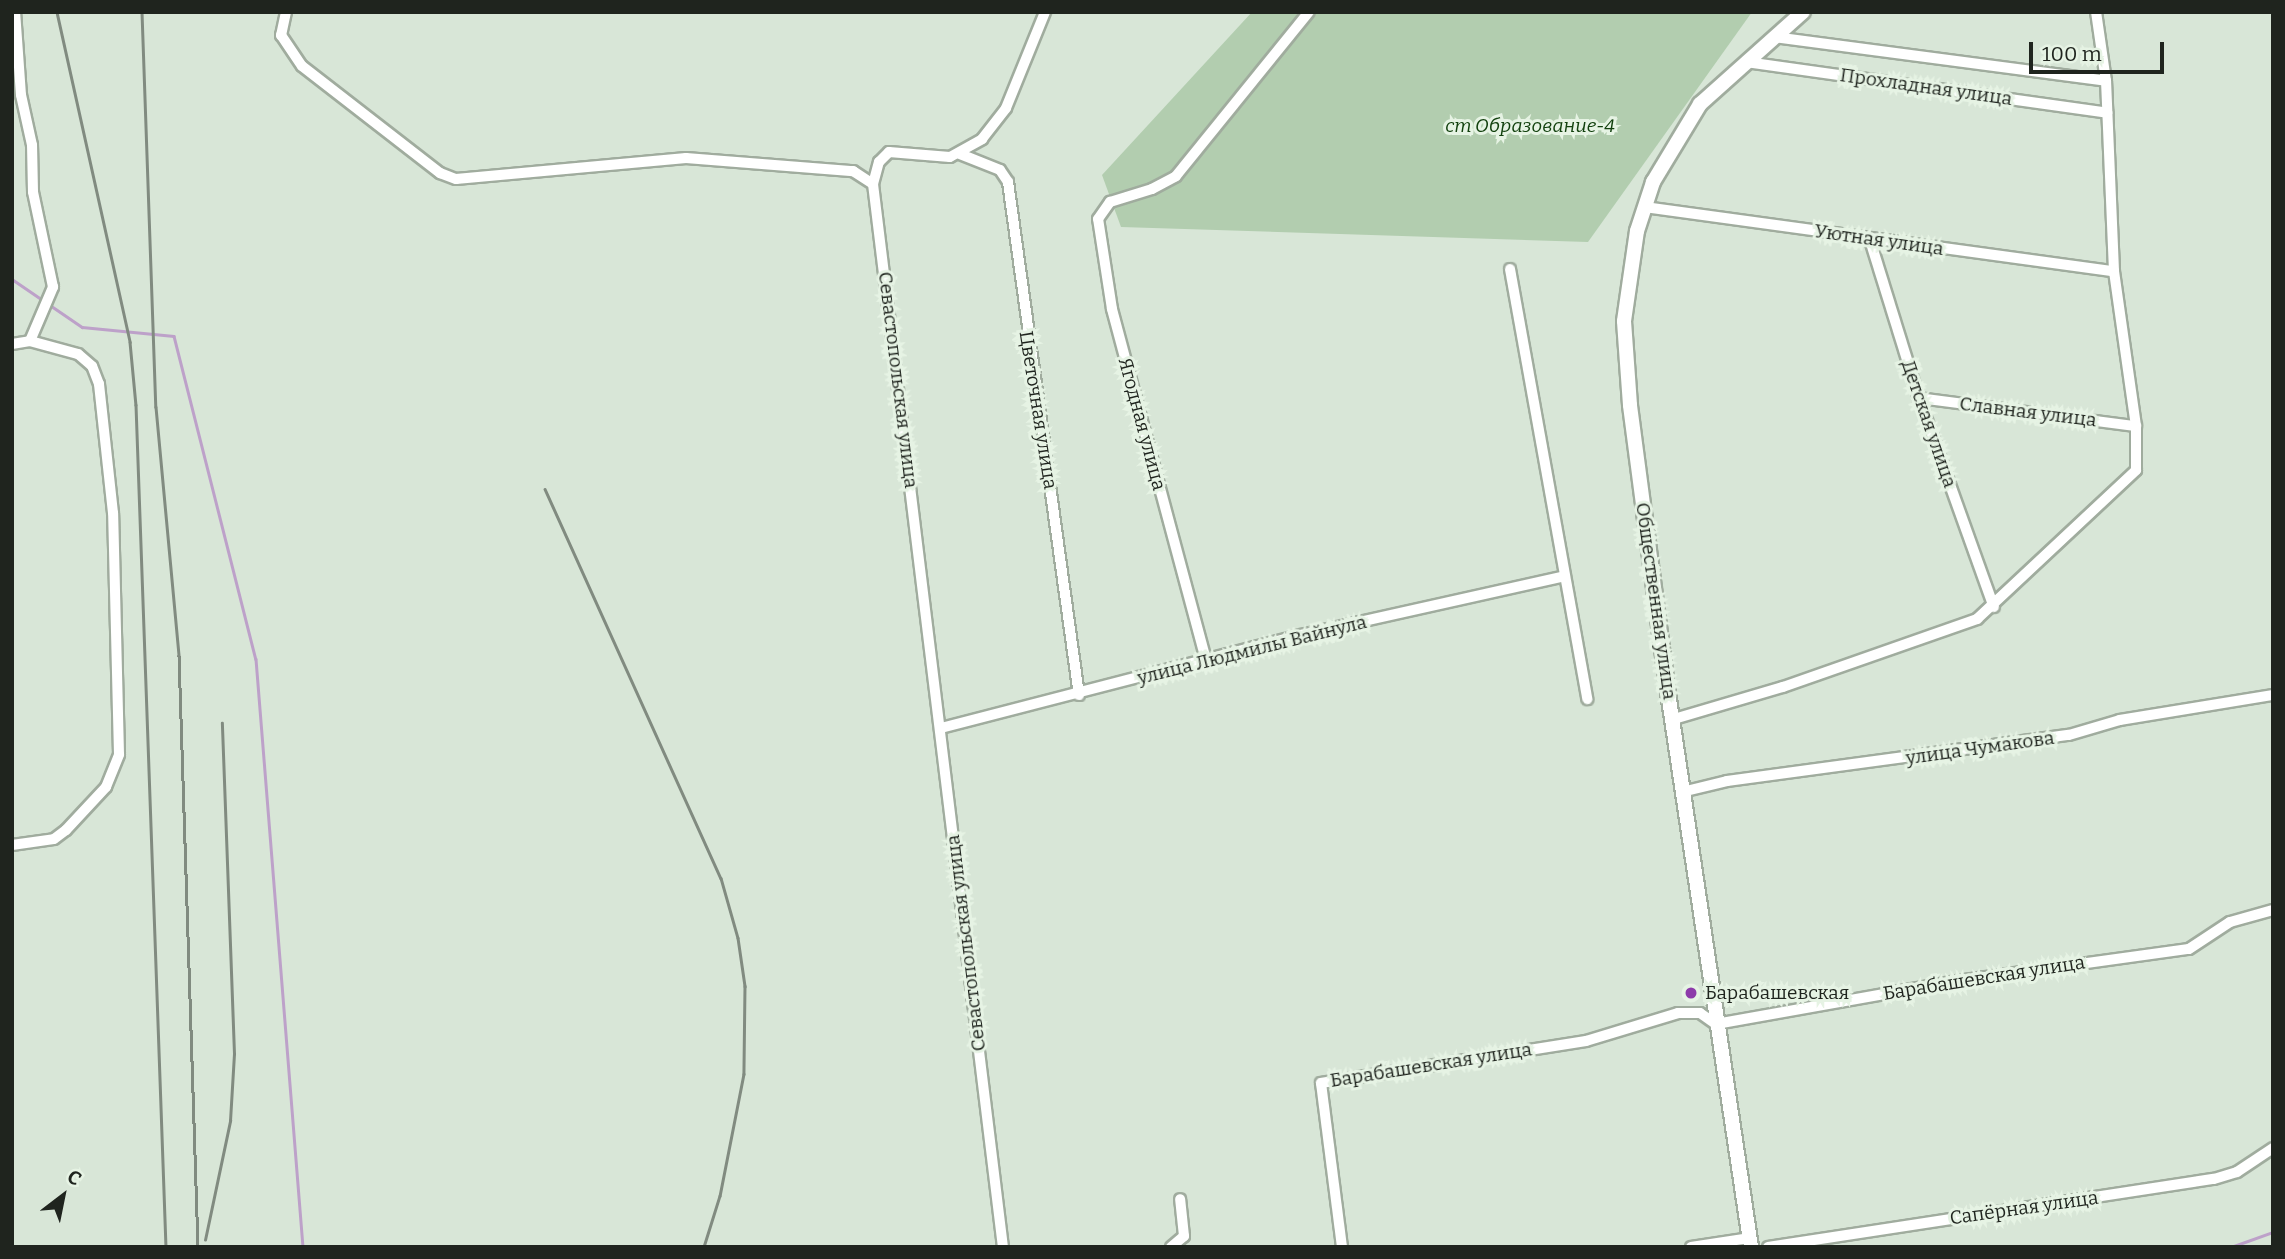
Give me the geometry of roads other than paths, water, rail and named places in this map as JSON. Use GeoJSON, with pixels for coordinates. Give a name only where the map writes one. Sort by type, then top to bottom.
{"type":"FeatureCollection","features":[{"type":"Feature","properties":{"kind":"main road","name":"Общественная улица"},"geometry":{"type":"LineString","coordinates":[[1751,1242],[1716,1024],[1626,367],[1624,321],[1630,269],[1644,207],[1653,182],[1700,104],[1803,12]]}},
{"type":"Feature","properties":{"kind":"street"},"geometry":{"type":"LineString","coordinates":[[15,12],[21,95],[32,145],[33,192],[53,287],[30,341]]}},
{"type":"Feature","properties":{"kind":"street"},"geometry":{"type":"LineString","coordinates":[[286,12],[281,35],[302,66],[440,173],[456,179],[686,158],[853,171],[873,184],[879,162],[896,150],[940,157],[960,154],[999,121],[1045,12]]}},
{"type":"Feature","properties":{"kind":"street","name":"Ягодная улица"},"geometry":{"type":"LineString","coordinates":[[1206,660],[1102,261],[1100,212],[1122,196],[1153,189],[1176,176],[1308,12]]}},
{"type":"Feature","properties":{"kind":"street"},"geometry":{"type":"LineString","coordinates":[[1674,719],[1914,644],[1963,626],[1994,607],[2130,478],[2139,461],[2114,271],[2106,81],[2096,12]]}},
{"type":"Feature","properties":{"kind":"street"},"geometry":{"type":"LineString","coordinates":[[1774,37],[2106,81]]}},
{"type":"Feature","properties":{"kind":"street","name":"Прохладная улица"},"geometry":{"type":"LineString","coordinates":[[1745,62],[2107,113]]}},
{"type":"Feature","properties":{"kind":"street","name":"Цветочная улица"},"geometry":{"type":"LineString","coordinates":[[960,154],[1000,170],[1007,182],[1079,695]]}},
{"type":"Feature","properties":{"kind":"street","name":"Севастопольская улица"},"geometry":{"type":"LineString","coordinates":[[873,184],[1003,1247]]}},
{"type":"Feature","properties":{"kind":"street","name":"Уютная улица"},"geometry":{"type":"LineString","coordinates":[[1644,207],[1870,240],[2114,271]]}},
{"type":"Feature","properties":{"kind":"street","name":"Детская улица"},"geometry":{"type":"LineString","coordinates":[[1870,240],[1919,398],[1994,607]]}},
{"type":"Feature","properties":{"kind":"street"},"geometry":{"type":"LineString","coordinates":[[1510,269],[1587,699]]}},
{"type":"Feature","properties":{"kind":"street"},"geometry":{"type":"LineString","coordinates":[[12,344],[30,341],[78,354],[92,366],[99,384],[113,513],[119,754],[106,787],[66,830],[54,839],[12,845]]}},
{"type":"Feature","properties":{"kind":"street","name":"Славная улица"},"geometry":{"type":"LineString","coordinates":[[1919,398],[2136,426]]}},
{"type":"Feature","properties":{"kind":"street","name":"улица Людмилы Вайнула"},"geometry":{"type":"LineString","coordinates":[[941,728],[1079,695],[1206,660],[1564,576]]}},
{"type":"Feature","properties":{"kind":"street","name":"улица Чумакова"},"geometry":{"type":"LineString","coordinates":[[1686,791],[1727,781],[2069,735],[2120,720],[2273,695]]}},
{"type":"Feature","properties":{"kind":"street","name":"Барабашевская улица"},"geometry":{"type":"LineString","coordinates":[[1342,1247],[1321,1083],[1586,1041],[1678,1013],[1700,1013],[1716,1024],[1957,981],[2189,949],[2230,922],[2273,910]]}},
{"type":"Feature","properties":{"kind":"street","name":"Сапёрная улица"},"geometry":{"type":"LineString","coordinates":[[1768,1247],[2214,1179],[2237,1172],[2273,1148]]}},
{"type":"Feature","properties":{"kind":"street"},"geometry":{"type":"LineString","coordinates":[[1171,1247],[1184,1236],[1180,1199]]}},
{"type":"Feature","properties":{"kind":"street"},"geometry":{"type":"LineString","coordinates":[[1691,1247],[1751,1242]]}},
{"type":"Feature","properties":{"kind":"waterway"},"geometry":{"type":"LineString","coordinates":[[12,279],[82,327],[174,336],[256,659],[303,1247]]}},
{"type":"Feature","properties":{"kind":"waterway"},"geometry":{"type":"LineString","coordinates":[[2231,1247],[2273,1232]]}},
{"type":"Feature","properties":{"kind":"railway"},"geometry":{"type":"LineString","coordinates":[[57,12],[130,342],[136,405],[166,1247]]}},
{"type":"Feature","properties":{"kind":"railway"},"geometry":{"type":"LineString","coordinates":[[142,12],[156,407],[179,656],[198,1247]]}},
{"type":"Feature","properties":{"kind":"railway"},"geometry":{"type":"LineString","coordinates":[[545,489],[721,878],[738,938],[745,986],[744,1074],[720,1196],[704,1247]]}},
{"type":"Feature","properties":{"kind":"railway"},"geometry":{"type":"LineString","coordinates":[[205,1240],[230,1121],[234,1054],[222,723]]}},
{"type":"Feature","properties":{"kind":"place","name":"Барабашевская"},"geometry":{"type":"Point","coordinates":[1691,993]}},
{"type":"Feature","properties":{"kind":"park label","name":"ст Образование-4"},"geometry":{"type":"Point","coordinates":[1530,126]}}]}
